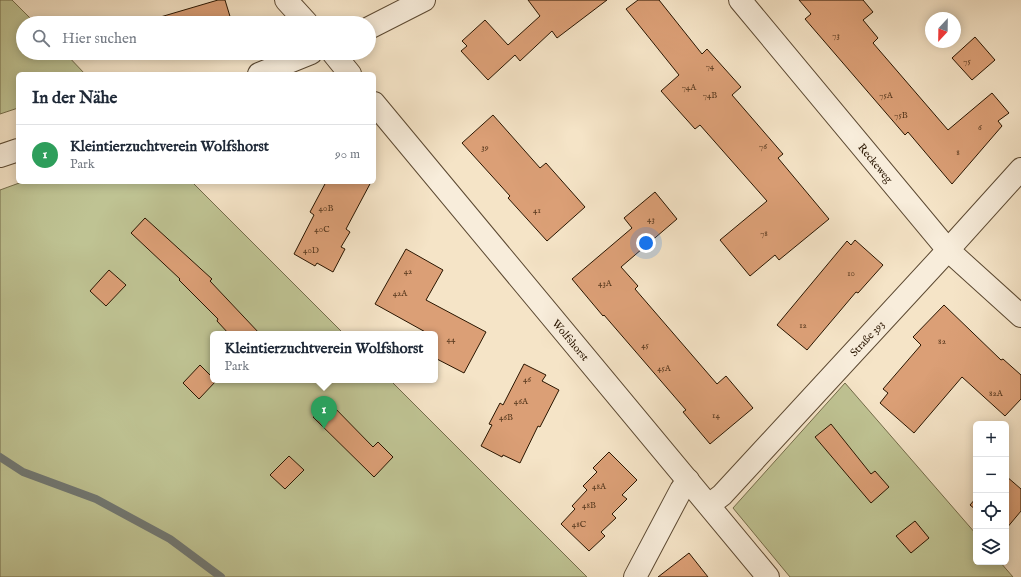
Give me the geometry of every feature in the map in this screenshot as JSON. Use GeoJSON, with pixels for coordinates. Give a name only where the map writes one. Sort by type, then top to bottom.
{"type":"FeatureCollection","features":[{"type":"Feature","properties":{"kind":"street"},"geometry":{"type":"LineString","coordinates":[[286,0],[301,16]]}},
{"type":"Feature","properties":{"kind":"street"},"geometry":{"type":"LineString","coordinates":[[376,24],[424,0]]}},
{"type":"Feature","properties":{"kind":"street","name":"Reckeweg"},"geometry":{"type":"LineString","coordinates":[[740,0],[948,250],[1021,316]]}},
{"type":"Feature","properties":{"kind":"street"},"geometry":{"type":"LineString","coordinates":[[264,72],[294,60]]}},
{"type":"Feature","properties":{"kind":"street"},"geometry":{"type":"LineString","coordinates":[[339,60],[348,72]]}},
{"type":"Feature","properties":{"kind":"street","name":"Wolfshorst"},"geometry":{"type":"LineString","coordinates":[[376,105],[768,577]]}},
{"type":"Feature","properties":{"kind":"street"},"geometry":{"type":"LineString","coordinates":[[0,156],[16,151]]}},
{"type":"Feature","properties":{"kind":"street","name":"Straße 393"},"geometry":{"type":"LineString","coordinates":[[709,505],[722,495],[1021,169]]}},
{"type":"Feature","properties":{"kind":"street"},"geometry":{"type":"LineString","coordinates":[[635,577],[681,490],[688,480]]}},
{"type":"Feature","properties":{"kind":"green space"},"geometry":{"type":"Polygon","coordinates":[[[0,0],[12,0],[28,16],[16,16],[16,60],[72,60],[83,72],[16,72],[16,109],[0,114],[0,0]]]}},
{"type":"Feature","properties":{"kind":"green space"},"geometry":{"type":"Polygon","coordinates":[[[16,184],[194,184],[341,331],[210,331],[210,383],[393,383],[587,577],[0,577],[0,190],[16,184]]]}},
{"type":"Feature","properties":{"kind":"green space"},"geometry":{"type":"Polygon","coordinates":[[[845,383],[973,531],[973,565],[1003,565],[1013,577],[790,577],[733,508],[845,383]]]}},
{"type":"Feature","properties":{"kind":"building"},"geometry":{"type":"Polygon","coordinates":[[[218,0],[225,0],[230,16],[164,16],[218,0]]]}},
{"type":"Feature","properties":{"kind":"building"},"geometry":{"type":"Polygon","coordinates":[[[528,0],[607,0],[557,38],[552,31],[520,61],[515,55],[488,80],[461,51],[467,46],[462,41],[485,20],[508,45],[540,16],[528,0]]]}},
{"type":"Feature","properties":{"kind":"building"},"geometry":{"type":"Polygon","coordinates":[[[638,0],[659,0],[702,54],[707,49],[741,87],[732,95],[783,154],[778,158],[829,219],[779,260],[775,255],[750,276],[720,240],[767,201],[700,125],[695,129],[661,91],[679,75],[626,9],[638,0]]]}},
{"type":"Feature","properties":{"kind":"building"},"geometry":{"type":"Polygon","coordinates":[[[799,0],[863,0],[873,12],[863,20],[878,38],[873,43],[948,130],[992,93],[1009,113],[998,121],[1002,126],[952,184],[908,132],[905,135],[805,19],[811,14],[799,0]]]}},
{"type":"Feature","properties":{"kind":"building"},"geometry":{"type":"Polygon","coordinates":[[[975,37],[995,60],[972,80],[952,58],[975,37]]]}},
{"type":"Feature","properties":{"kind":"building"},"geometry":{"type":"Polygon","coordinates":[[[493,115],[540,168],[546,163],[585,207],[547,241],[508,198],[510,196],[462,143],[493,115]]]}},
{"type":"Feature","properties":{"kind":"building"},"geometry":{"type":"Polygon","coordinates":[[[325,184],[370,184],[346,229],[350,232],[341,247],[345,249],[333,272],[317,263],[315,266],[294,254],[314,215],[310,212],[325,184]]]}},
{"type":"Feature","properties":{"kind":"building"},"geometry":{"type":"Polygon","coordinates":[[[655,192],[677,219],[621,267],[638,286],[635,289],[717,384],[726,376],[753,408],[710,444],[683,412],[686,410],[572,279],[632,228],[624,218],[655,192]]]}},
{"type":"Feature","properties":{"kind":"building"},"geometry":{"type":"Polygon","coordinates":[[[145,218],[212,279],[210,281],[257,331],[226,331],[217,321],[218,319],[179,280],[180,279],[131,233],[145,218]]]}},
{"type":"Feature","properties":{"kind":"building"},"geometry":{"type":"Polygon","coordinates":[[[855,240],[883,265],[858,293],[856,292],[807,350],[777,325],[847,241],[851,245],[855,240]]]}},
{"type":"Feature","properties":{"kind":"building"},"geometry":{"type":"Polygon","coordinates":[[[406,249],[443,270],[426,300],[486,332],[464,373],[438,360],[438,331],[424,331],[375,304],[406,249]]]}},
{"type":"Feature","properties":{"kind":"building"},"geometry":{"type":"Polygon","coordinates":[[[109,270],[126,285],[106,306],[90,291],[109,270]]]}},
{"type":"Feature","properties":{"kind":"building"},"geometry":{"type":"Polygon","coordinates":[[[944,305],[1001,360],[1003,359],[1021,375],[1021,399],[1005,416],[962,377],[914,433],[880,403],[888,393],[883,389],[921,345],[913,337],[944,305]]]}},
{"type":"Feature","properties":{"kind":"building"},"geometry":{"type":"Polygon","coordinates":[[[524,364],[546,375],[542,381],[559,390],[540,427],[538,426],[520,463],[503,455],[502,457],[481,446],[492,425],[489,424],[500,403],[503,405],[524,364]]]}},
{"type":"Feature","properties":{"kind":"building"},"geometry":{"type":"Polygon","coordinates":[[[200,365],[210,375],[210,383],[214,383],[199,399],[183,383],[200,365]]]}},
{"type":"Feature","properties":{"kind":"building"},"geometry":{"type":"Polygon","coordinates":[[[329,402],[373,447],[378,442],[393,457],[374,477],[313,417],[329,402]]]}},
{"type":"Feature","properties":{"kind":"building"},"geometry":{"type":"Polygon","coordinates":[[[831,424],[871,474],[875,471],[889,487],[871,503],[815,437],[831,424]]]}},
{"type":"Feature","properties":{"kind":"building"},"geometry":{"type":"Polygon","coordinates":[[[609,452],[637,480],[622,495],[627,499],[612,514],[616,518],[601,532],[605,536],[589,551],[561,524],[575,509],[572,506],[587,490],[583,486],[597,472],[593,468],[609,452]]]}},
{"type":"Feature","properties":{"kind":"building"},"geometry":{"type":"Polygon","coordinates":[[[289,456],[304,470],[285,489],[270,475],[289,456]]]}},
{"type":"Feature","properties":{"kind":"building"},"geometry":{"type":"Polygon","coordinates":[[[1009,479],[1021,489],[1021,511],[1009,525],[1009,479]]]}},
{"type":"Feature","properties":{"kind":"building"},"geometry":{"type":"Polygon","coordinates":[[[915,521],[929,538],[911,553],[896,536],[915,521]]]}},
{"type":"Feature","properties":{"kind":"building"},"geometry":{"type":"Polygon","coordinates":[[[689,553],[708,577],[658,577],[689,553]]]}},
{"type":"Feature","properties":{"kind":"waterway"},"geometry":{"type":"LineString","coordinates":[[0,457],[23,472],[96,499],[170,539],[221,577]]}},
{"type":"Feature","properties":{"kind":"place","name":"Kleintierzuchtverein Wolfshorst"},"geometry":{"type":"Point","coordinates":[324,429]}}]}
